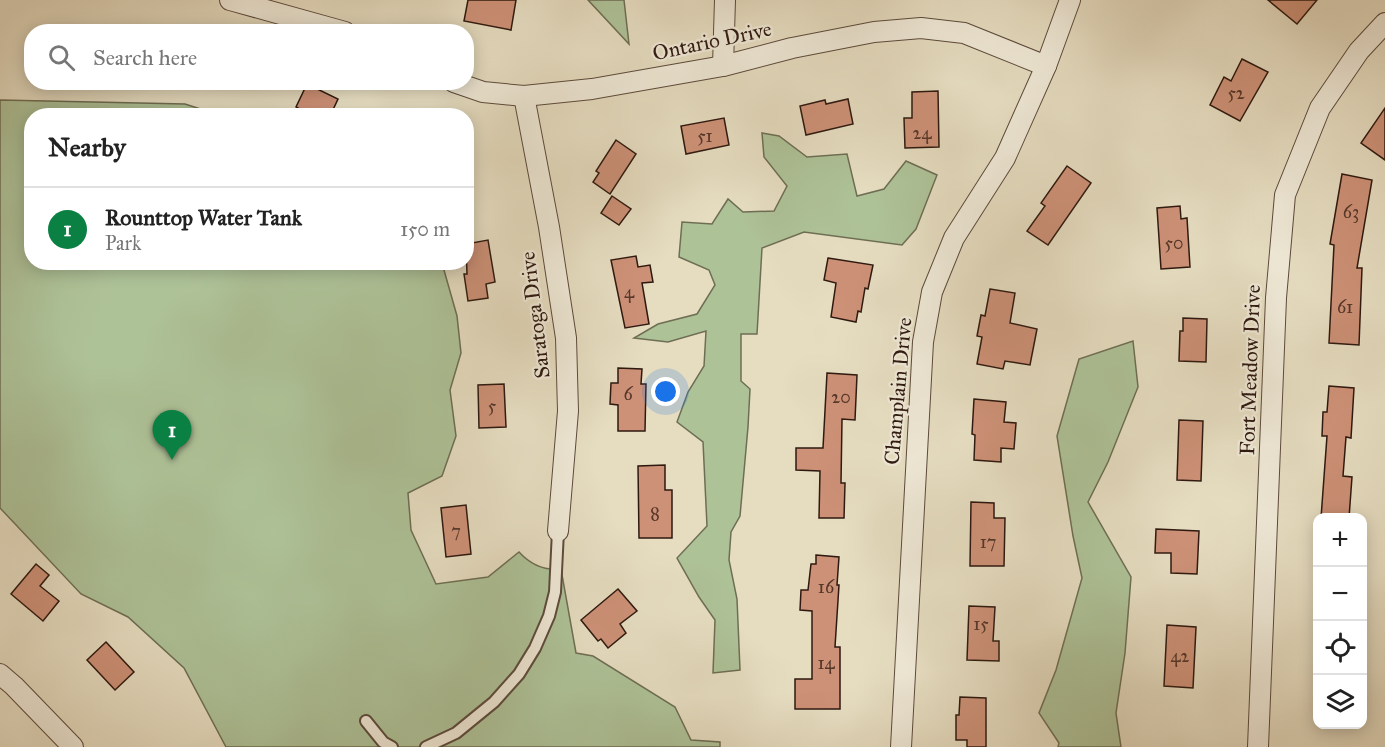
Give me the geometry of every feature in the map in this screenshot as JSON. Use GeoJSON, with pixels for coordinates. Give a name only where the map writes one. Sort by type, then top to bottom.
{"type":"FeatureCollection","features":[{"type":"Feature","properties":{"kind":"street"},"geometry":{"type":"LineString","coordinates":[[230,0],[316,24]]}},
{"type":"Feature","properties":{"kind":"street"},"geometry":{"type":"LineString","coordinates":[[723,66],[725,0]]}},
{"type":"Feature","properties":{"kind":"street","name":"Champlain Drive"},"geometry":{"type":"LineString","coordinates":[[901,747],[923,342],[932,292],[954,238],[1005,158],[1046,66],[1070,0]]}},
{"type":"Feature","properties":{"kind":"street","name":"Fort Meadow Drive"},"geometry":{"type":"LineString","coordinates":[[1258,747],[1276,298],[1285,195],[1320,108],[1359,51],[1385,23]]}},
{"type":"Feature","properties":{"kind":"street","name":"Ontario Drive"},"geometry":{"type":"LineString","coordinates":[[474,89],[483,92],[524,96],[592,89],[723,66],[792,48],[874,32],[921,28],[964,33],[1046,66]]}},
{"type":"Feature","properties":{"kind":"street","name":"Saratoga Drive"},"geometry":{"type":"LineString","coordinates":[[524,96],[549,227],[566,338],[568,411],[558,531]]}},
{"type":"Feature","properties":{"kind":"street"},"geometry":{"type":"LineString","coordinates":[[0,674],[73,747]]}},
{"type":"Feature","properties":{"kind":"lane"},"geometry":{"type":"LineString","coordinates":[[426,747],[456,733],[494,702],[519,674],[535,648],[549,616],[555,592],[558,531]]}},
{"type":"Feature","properties":{"kind":"lane"},"geometry":{"type":"LineString","coordinates":[[366,721],[383,741],[392,747]]}},
{"type":"Feature","properties":{"kind":"green space"},"geometry":{"type":"Polygon","coordinates":[[[588,0],[624,0],[629,44],[588,0]]]}},
{"type":"Feature","properties":{"kind":"green space"},"geometry":{"type":"Polygon","coordinates":[[[0,100],[185,104],[197,108],[24,108],[24,270],[444,270],[457,316],[461,353],[450,390],[456,436],[442,476],[408,493],[411,530],[436,584],[488,577],[519,552],[538,566],[561,569],[576,653],[593,656],[675,707],[691,740],[720,742],[720,747],[226,747],[184,668],[128,617],[81,594],[0,508],[0,100]]]}},
{"type":"Feature","properties":{"kind":"green space"},"geometry":{"type":"Polygon","coordinates":[[[762,133],[779,136],[807,157],[847,154],[857,196],[884,189],[906,161],[937,175],[916,229],[902,245],[804,232],[762,248],[757,334],[741,334],[741,381],[750,389],[748,427],[740,516],[731,532],[729,560],[737,599],[740,670],[713,673],[715,620],[677,558],[707,526],[703,442],[677,422],[688,392],[704,366],[706,331],[668,342],[634,338],[658,324],[697,314],[715,285],[709,270],[679,257],[682,222],[712,224],[728,199],[743,212],[774,211],[787,186],[764,157],[762,133]]]}},
{"type":"Feature","properties":{"kind":"green space"},"geometry":{"type":"Polygon","coordinates":[[[1133,341],[1138,387],[1108,462],[1088,502],[1131,577],[1125,653],[1116,713],[1121,747],[1058,747],[1059,743],[1039,713],[1056,670],[1082,578],[1057,436],[1079,359],[1133,341]]]}},
{"type":"Feature","properties":{"kind":"building"},"geometry":{"type":"Polygon","coordinates":[[[468,0],[516,0],[511,30],[464,21],[468,0]]]}},
{"type":"Feature","properties":{"kind":"building"},"geometry":{"type":"Polygon","coordinates":[[[1268,0],[1317,0],[1297,24],[1268,0]]]}},
{"type":"Feature","properties":{"kind":"building"},"geometry":{"type":"Polygon","coordinates":[[[1242,59],[1268,72],[1240,121],[1210,105],[1224,77],[1231,81],[1242,59]]]}},
{"type":"Feature","properties":{"kind":"building"},"geometry":{"type":"Polygon","coordinates":[[[304,90],[319,90],[338,99],[334,108],[296,107],[304,90]]]}},
{"type":"Feature","properties":{"kind":"building"},"geometry":{"type":"Polygon","coordinates":[[[938,91],[939,147],[905,148],[904,118],[912,118],[912,92],[938,91]]]}},
{"type":"Feature","properties":{"kind":"building"},"geometry":{"type":"Polygon","coordinates":[[[848,99],[853,124],[806,135],[800,106],[825,100],[826,104],[848,99]]]}},
{"type":"Feature","properties":{"kind":"building"},"geometry":{"type":"Polygon","coordinates":[[[1385,108],[1385,160],[1361,143],[1385,108]]]}},
{"type":"Feature","properties":{"kind":"building"},"geometry":{"type":"Polygon","coordinates":[[[724,118],[729,145],[686,154],[681,126],[724,118]]]}},
{"type":"Feature","properties":{"kind":"building"},"geometry":{"type":"Polygon","coordinates":[[[616,140],[636,154],[610,194],[593,182],[599,173],[596,171],[616,140]]]}},
{"type":"Feature","properties":{"kind":"building"},"geometry":{"type":"Polygon","coordinates":[[[1067,166],[1091,183],[1048,245],[1027,231],[1045,206],[1041,203],[1067,166]]]}},
{"type":"Feature","properties":{"kind":"building"},"geometry":{"type":"Polygon","coordinates":[[[1342,174],[1372,180],[1357,268],[1362,268],[1359,345],[1329,343],[1334,245],[1330,244],[1342,174]]]}},
{"type":"Feature","properties":{"kind":"building"},"geometry":{"type":"Polygon","coordinates":[[[612,196],[631,209],[619,225],[601,213],[612,196]]]}},
{"type":"Feature","properties":{"kind":"building"},"geometry":{"type":"Polygon","coordinates":[[[1180,206],[1181,219],[1187,218],[1190,267],[1161,269],[1157,208],[1180,206]]]}},
{"type":"Feature","properties":{"kind":"building"},"geometry":{"type":"Polygon","coordinates":[[[488,240],[495,282],[486,284],[488,298],[468,301],[464,274],[467,274],[467,270],[474,270],[474,243],[488,240]]]}},
{"type":"Feature","properties":{"kind":"building"},"geometry":{"type":"Polygon","coordinates":[[[636,256],[638,267],[650,265],[653,282],[642,283],[649,324],[625,328],[611,260],[636,256]]]}},
{"type":"Feature","properties":{"kind":"building"},"geometry":{"type":"Polygon","coordinates":[[[828,258],[873,265],[868,289],[865,288],[861,312],[858,311],[856,322],[831,317],[836,283],[824,280],[828,258]]]}},
{"type":"Feature","properties":{"kind":"building"},"geometry":{"type":"Polygon","coordinates":[[[990,289],[1015,293],[1010,323],[1037,329],[1030,365],[1005,361],[1003,369],[977,364],[982,337],[977,336],[981,315],[985,316],[990,289]]]}},
{"type":"Feature","properties":{"kind":"building"},"geometry":{"type":"Polygon","coordinates":[[[1183,318],[1207,319],[1206,362],[1179,361],[1183,318]]]}},
{"type":"Feature","properties":{"kind":"building"},"geometry":{"type":"Polygon","coordinates":[[[618,368],[642,369],[641,384],[646,384],[645,431],[618,431],[618,405],[610,404],[611,383],[618,383],[618,368]]]}},
{"type":"Feature","properties":{"kind":"building"},"geometry":{"type":"Polygon","coordinates":[[[827,373],[857,375],[855,420],[842,419],[841,483],[845,483],[844,518],[819,518],[820,471],[796,470],[796,448],[823,448],[827,373]]]}},
{"type":"Feature","properties":{"kind":"building"},"geometry":{"type":"Polygon","coordinates":[[[504,384],[506,427],[479,428],[478,385],[504,384]]]}},
{"type":"Feature","properties":{"kind":"building"},"geometry":{"type":"Polygon","coordinates":[[[1329,386],[1354,388],[1351,438],[1346,437],[1343,476],[1352,477],[1349,513],[1321,513],[1327,436],[1322,436],[1323,412],[1327,412],[1329,386]]]}},
{"type":"Feature","properties":{"kind":"building"},"geometry":{"type":"Polygon","coordinates":[[[974,399],[1006,402],[1004,422],[1016,423],[1014,449],[1001,448],[1001,462],[974,460],[975,435],[972,434],[974,399]]]}},
{"type":"Feature","properties":{"kind":"building"},"geometry":{"type":"Polygon","coordinates":[[[1179,420],[1203,421],[1201,481],[1177,480],[1179,420]]]}},
{"type":"Feature","properties":{"kind":"building"},"geometry":{"type":"Polygon","coordinates":[[[665,465],[665,490],[672,490],[672,538],[639,538],[638,466],[665,465]]]}},
{"type":"Feature","properties":{"kind":"building"},"geometry":{"type":"Polygon","coordinates":[[[971,502],[994,503],[994,518],[1005,518],[1004,566],[970,566],[971,502]]]}},
{"type":"Feature","properties":{"kind":"building"},"geometry":{"type":"Polygon","coordinates":[[[466,505],[471,554],[446,557],[441,508],[466,505]]]}},
{"type":"Feature","properties":{"kind":"building"},"geometry":{"type":"Polygon","coordinates":[[[1156,529],[1199,531],[1197,574],[1171,573],[1171,553],[1155,553],[1156,529]]]}},
{"type":"Feature","properties":{"kind":"building"},"geometry":{"type":"Polygon","coordinates":[[[816,555],[839,557],[835,647],[840,647],[840,709],[795,709],[795,679],[812,679],[812,611],[800,610],[801,590],[808,590],[811,564],[816,564],[816,555]]]}},
{"type":"Feature","properties":{"kind":"building"},"geometry":{"type":"Polygon","coordinates":[[[36,564],[49,575],[40,586],[59,601],[43,621],[11,594],[36,564]]]}},
{"type":"Feature","properties":{"kind":"building"},"geometry":{"type":"Polygon","coordinates":[[[618,589],[637,611],[620,624],[626,633],[608,648],[601,639],[598,641],[581,620],[618,589]]]}},
{"type":"Feature","properties":{"kind":"building"},"geometry":{"type":"Polygon","coordinates":[[[969,606],[995,607],[993,641],[999,641],[999,661],[967,660],[969,606]]]}},
{"type":"Feature","properties":{"kind":"building"},"geometry":{"type":"Polygon","coordinates":[[[1167,625],[1196,627],[1193,688],[1164,686],[1167,625]]]}},
{"type":"Feature","properties":{"kind":"building"},"geometry":{"type":"Polygon","coordinates":[[[106,642],[134,672],[115,690],[87,660],[106,642]]]}},
{"type":"Feature","properties":{"kind":"building"},"geometry":{"type":"Polygon","coordinates":[[[960,697],[986,698],[986,747],[967,747],[967,740],[956,740],[956,715],[959,715],[960,697]]]}},
{"type":"Feature","properties":{"kind":"place","name":"Rounttop Water Tank"},"geometry":{"type":"Point","coordinates":[172,460]}}]}
